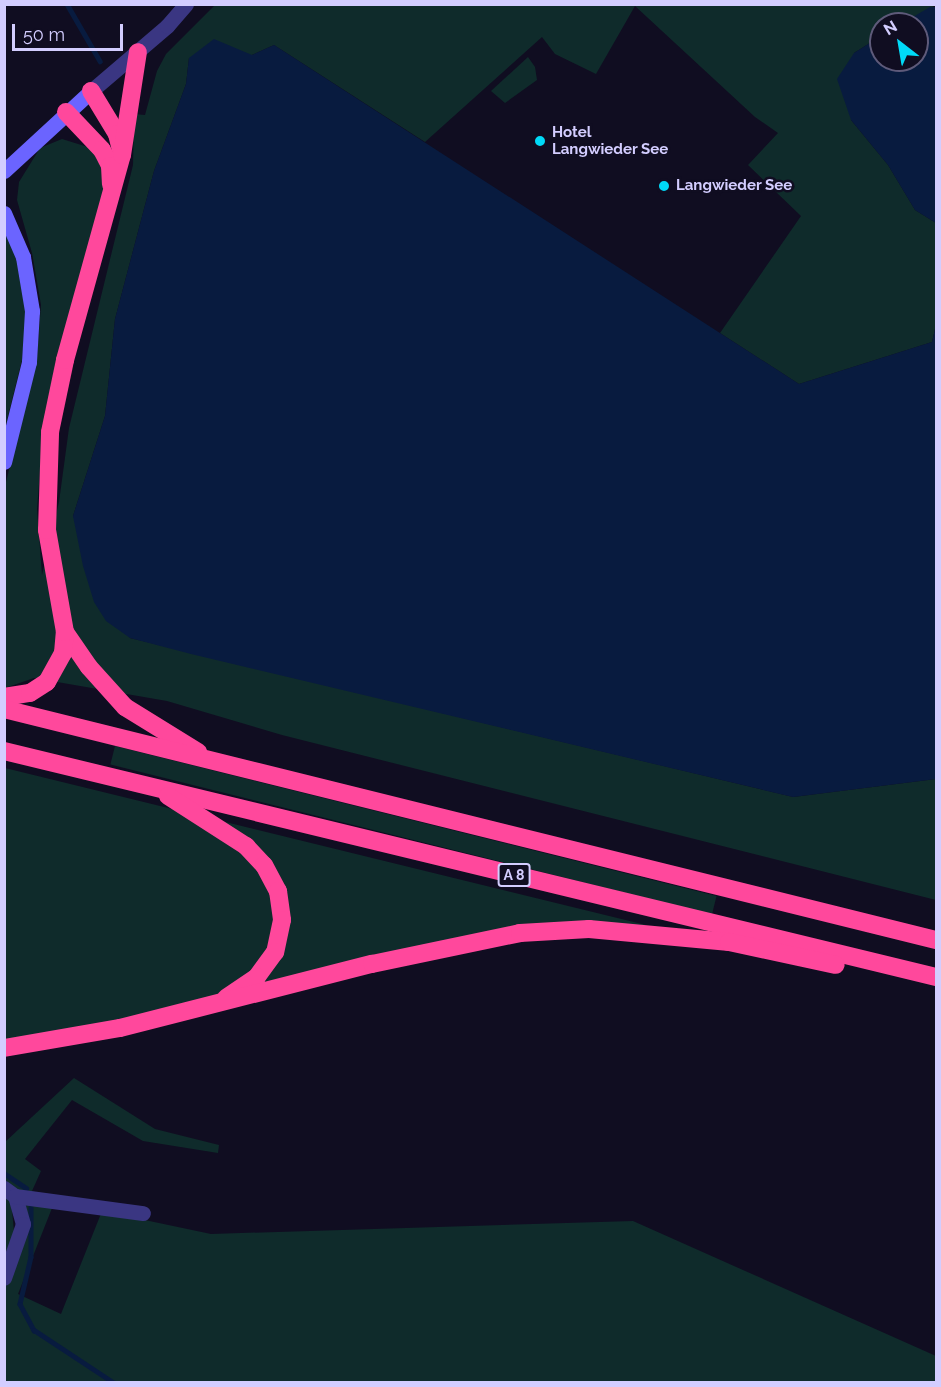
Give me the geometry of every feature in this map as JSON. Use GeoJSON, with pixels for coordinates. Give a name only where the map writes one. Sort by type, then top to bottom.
{"type":"FeatureCollection","features":[{"type":"Feature","properties":{"kind":"highway"},"geometry":{"type":"LineString","coordinates":[[4,697],[30,693],[47,682],[63,653],[65,632],[47,530],[49,441],[65,360],[122,155],[138,52]]}},
{"type":"Feature","properties":{"kind":"highway"},"geometry":{"type":"LineString","coordinates":[[91,92],[117,134],[122,155]]}},
{"type":"Feature","properties":{"kind":"highway"},"geometry":{"type":"LineString","coordinates":[[66,112],[102,150],[110,166],[111,190]]}},
{"type":"Feature","properties":{"kind":"highway"},"geometry":{"type":"LineString","coordinates":[[65,632],[88,667],[124,706],[212,761]]}},
{"type":"Feature","properties":{"kind":"highway"},"geometry":{"type":"LineString","coordinates":[[4,709],[936,940]]}},
{"type":"Feature","properties":{"kind":"highway","name":"A 8"},"geometry":{"type":"LineString","coordinates":[[4,752],[936,977]]}},
{"type":"Feature","properties":{"kind":"highway"},"geometry":{"type":"LineString","coordinates":[[154,788],[246,846],[264,865],[278,891],[282,920],[275,952],[257,977],[216,1003]]}},
{"type":"Feature","properties":{"kind":"highway"},"geometry":{"type":"LineString","coordinates":[[4,1048],[120,1028],[216,1003],[520,933],[613,931],[729,942],[838,966],[873,962]]}},
{"type":"Feature","properties":{"kind":"street"},"geometry":{"type":"LineString","coordinates":[[4,171],[66,112],[138,52],[186,4]]}},
{"type":"Feature","properties":{"kind":"street"},"geometry":{"type":"LineString","coordinates":[[4,213],[23,257],[32,310],[29,362],[4,462]]}},
{"type":"Feature","properties":{"kind":"street"},"geometry":{"type":"LineString","coordinates":[[10,1192],[143,1213]]}},
{"type":"Feature","properties":{"kind":"street"},"geometry":{"type":"LineString","coordinates":[[4,1278],[23,1224],[10,1192]]}},
{"type":"Feature","properties":{"kind":"green space"},"geometry":{"type":"Polygon","coordinates":[[[215,5],[936,5],[923,12],[869,12],[869,44],[854,53],[851,120],[888,165],[915,210],[936,223],[936,325],[932,342],[799,384],[720,333],[801,216],[748,165],[778,133],[755,117],[635,6],[596,74],[555,54],[542,37],[425,142],[274,45],[252,55],[189,58],[186,84],[154,171],[115,319],[105,416],[73,516],[130,638],[793,797],[936,779],[936,900],[282,735],[167,701],[34,678],[5,688],[5,486],[37,356],[41,305],[32,253],[17,200],[19,182],[40,148],[62,139],[91,148],[104,168],[106,187],[42,447],[37,509],[42,575],[59,502],[69,428],[133,165],[134,114],[145,115],[157,71],[166,54],[215,5]]]}},
{"type":"Feature","properties":{"kind":"green space"},"geometry":{"type":"Polygon","coordinates":[[[528,57],[535,67],[537,80],[505,103],[491,91],[528,57]]]}},
{"type":"Feature","properties":{"kind":"green space"},"geometry":{"type":"Polygon","coordinates":[[[5,228],[20,270],[26,315],[22,360],[5,428],[5,228]]]}},
{"type":"Feature","properties":{"kind":"green space"},"geometry":{"type":"Polygon","coordinates":[[[115,746],[717,896],[712,914],[110,764],[115,746]]]}},
{"type":"Feature","properties":{"kind":"green space"},"geometry":{"type":"Polygon","coordinates":[[[5,768],[646,925],[540,924],[39,1039],[5,1039],[5,768]]]}},
{"type":"Feature","properties":{"kind":"green space"},"geometry":{"type":"Polygon","coordinates":[[[74,1078],[155,1129],[219,1145],[218,1153],[143,1141],[72,1100],[25,1159],[41,1171],[32,1191],[56,1198],[18,1294],[61,1314],[102,1211],[211,1234],[633,1221],[936,1356],[936,1382],[5,1382],[5,1285],[25,1224],[5,1182],[5,1142],[74,1078]]]}},
{"type":"Feature","properties":{"kind":"green space"},"geometry":{"type":"Polygon","coordinates":[[[5,1194],[11,1200],[14,1232],[5,1255],[5,1194]]]}},
{"type":"Feature","properties":{"kind":"water"},"geometry":{"type":"Polygon","coordinates":[[[930,7],[936,7],[936,223],[915,210],[888,165],[851,120],[837,79],[854,53],[869,44],[869,72],[929,72],[929,12],[921,12],[930,7]]]}},
{"type":"Feature","properties":{"kind":"water"},"geometry":{"type":"Polygon","coordinates":[[[214,39],[252,55],[274,45],[799,384],[932,342],[936,325],[936,779],[793,797],[191,654],[130,638],[106,621],[94,602],[83,566],[73,516],[105,416],[115,319],[154,171],[186,84],[189,58],[214,39]]]}},
{"type":"Feature","properties":{"kind":"waterway"},"geometry":{"type":"LineString","coordinates":[[67,4],[100,61]]}},
{"type":"Feature","properties":{"kind":"waterway"},"geometry":{"type":"LineString","coordinates":[[4,1173],[26,1188]]}},
{"type":"Feature","properties":{"kind":"waterway"},"geometry":{"type":"LineString","coordinates":[[31,1208],[31,1257],[20,1304],[34,1330],[113,1382]]}},
{"type":"Feature","properties":{"kind":"place","name":"Hotel Langwieder See"},"geometry":{"type":"Point","coordinates":[540,141]}},
{"type":"Feature","properties":{"kind":"place","name":"Langwieder See"},"geometry":{"type":"Point","coordinates":[664,186]}}]}
